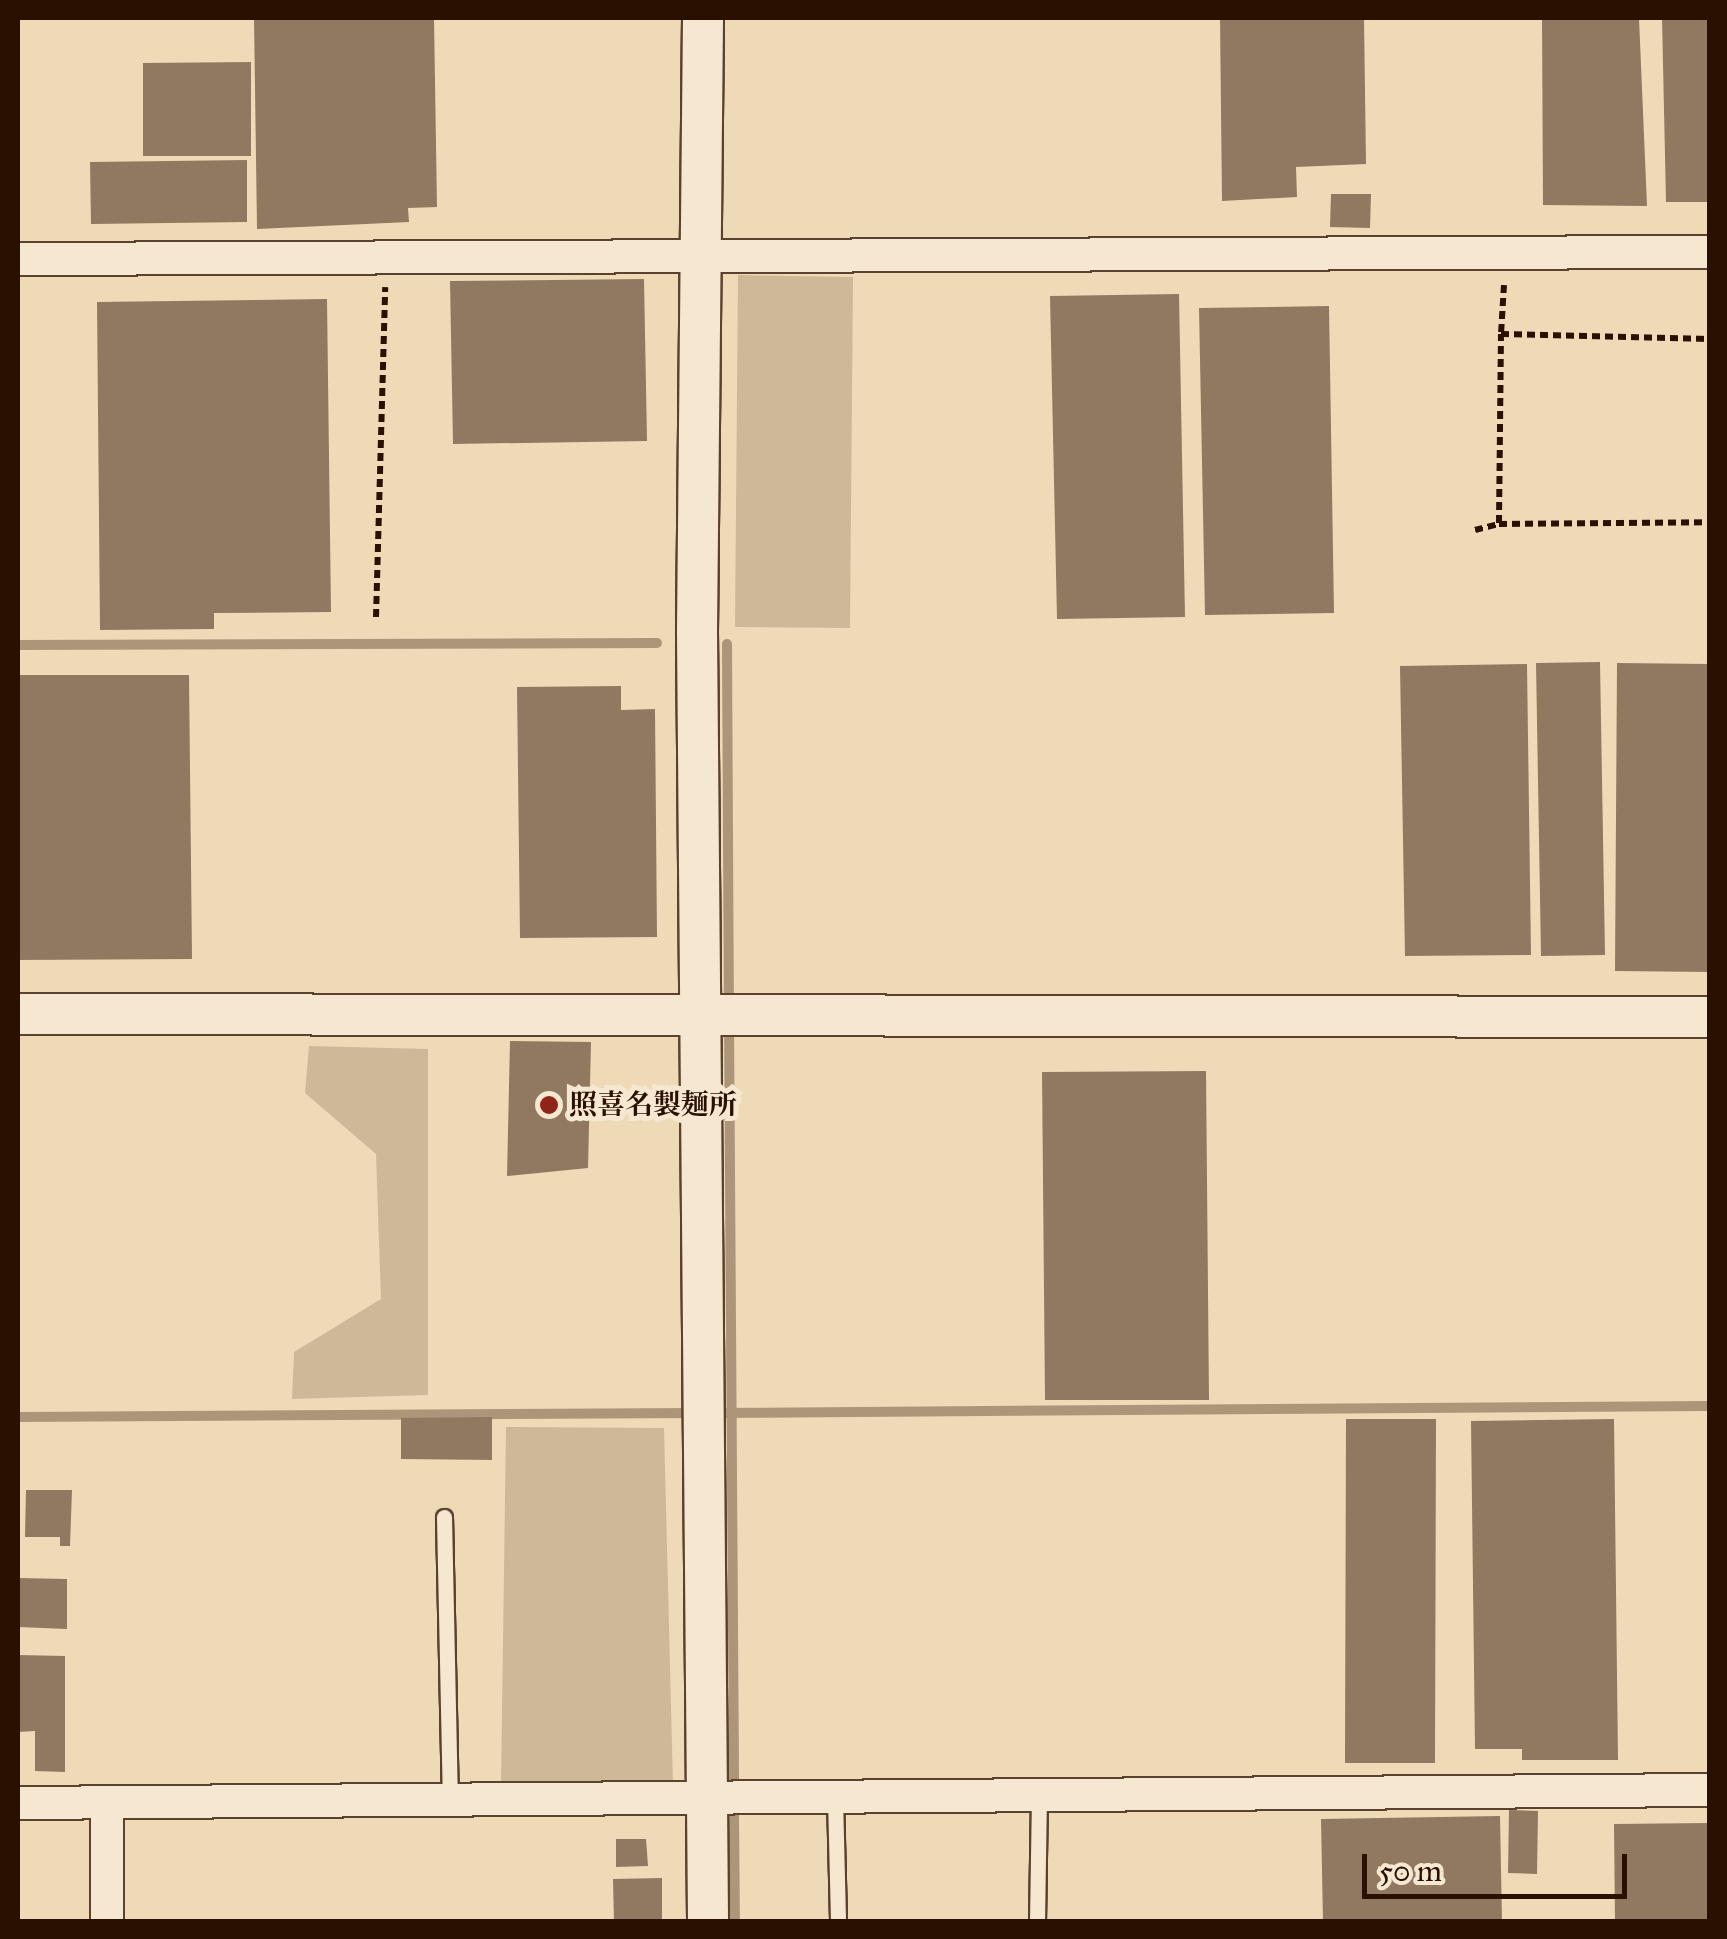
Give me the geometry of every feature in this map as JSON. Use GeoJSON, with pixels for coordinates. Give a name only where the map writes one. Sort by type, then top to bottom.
{"type":"FeatureCollection","features":[{"type":"Feature","properties":{"kind":"street"},"geometry":{"type":"LineString","coordinates":[[703,18],[700,1014],[708,1922]]}},
{"type":"Feature","properties":{"kind":"street"},"geometry":{"type":"LineString","coordinates":[[18,259],[700,252],[1710,252]]}},
{"type":"Feature","properties":{"kind":"street"},"geometry":{"type":"LineString","coordinates":[[18,1014],[1710,1018]]}},
{"type":"Feature","properties":{"kind":"street"},"geometry":{"type":"LineString","coordinates":[[18,1803],[1710,1790]]}},
{"type":"Feature","properties":{"kind":"street"},"geometry":{"type":"LineString","coordinates":[[107,1802],[108,1922]]}},
{"type":"Feature","properties":{"kind":"lane"},"geometry":{"type":"LineString","coordinates":[[444,1517],[450,1802]]}},
{"type":"Feature","properties":{"kind":"lane"},"geometry":{"type":"LineString","coordinates":[[1038,1922],[1039,1795]]}},
{"type":"Feature","properties":{"kind":"lane"},"geometry":{"type":"LineString","coordinates":[[836,1796],[838,1922]]}},
{"type":"Feature","properties":{"kind":"path"},"geometry":{"type":"LineString","coordinates":[[376,618],[386,256]]}},
{"type":"Feature","properties":{"kind":"path"},"geometry":{"type":"LineString","coordinates":[[1499,524],[1504,278]]}},
{"type":"Feature","properties":{"kind":"path"},"geometry":{"type":"LineString","coordinates":[[1502,334],[1710,339]]}},
{"type":"Feature","properties":{"kind":"path"},"geometry":{"type":"LineString","coordinates":[[1475,530],[1499,524],[1710,522]]}},
{"type":"Feature","properties":{"kind":"shaded area"},"geometry":{"type":"Polygon","coordinates":[[[738,275],[853,277],[850,628],[735,627],[738,275]]]}},
{"type":"Feature","properties":{"kind":"shaded area"},"geometry":{"type":"Polygon","coordinates":[[[309,1046],[428,1049],[428,1395],[292,1399],[294,1352],[381,1299],[376,1154],[305,1093],[309,1046]]]}},
{"type":"Feature","properties":{"kind":"shaded area"},"geometry":{"type":"Polygon","coordinates":[[[506,1427],[664,1428],[673,1785],[501,1784],[506,1427]]]}},
{"type":"Feature","properties":{"kind":"building"},"geometry":{"type":"Polygon","coordinates":[[[254,18],[434,18],[437,207],[408,208],[409,222],[257,229],[254,18]]]}},
{"type":"Feature","properties":{"kind":"building"},"geometry":{"type":"Polygon","coordinates":[[[1220,18],[1364,18],[1366,164],[1296,167],[1297,197],[1222,201],[1220,18]]]}},
{"type":"Feature","properties":{"kind":"building"},"geometry":{"type":"Polygon","coordinates":[[[1542,18],[1639,18],[1647,206],[1543,205],[1542,18]]]}},
{"type":"Feature","properties":{"kind":"building"},"geometry":{"type":"Polygon","coordinates":[[[1662,18],[1710,18],[1710,202],[1666,202],[1662,18]]]}},
{"type":"Feature","properties":{"kind":"building"},"geometry":{"type":"Polygon","coordinates":[[[251,62],[251,156],[143,156],[143,63],[251,62]]]}},
{"type":"Feature","properties":{"kind":"building"},"geometry":{"type":"Polygon","coordinates":[[[247,160],[247,222],[91,224],[90,162],[247,160]]]}},
{"type":"Feature","properties":{"kind":"building"},"geometry":{"type":"Polygon","coordinates":[[[1331,194],[1371,194],[1370,228],[1330,227],[1331,194]]]}},
{"type":"Feature","properties":{"kind":"building"},"geometry":{"type":"Polygon","coordinates":[[[644,279],[647,441],[453,444],[450,281],[644,279]]]}},
{"type":"Feature","properties":{"kind":"building"},"geometry":{"type":"Polygon","coordinates":[[[1179,294],[1185,617],[1057,619],[1050,296],[1179,294]]]}},
{"type":"Feature","properties":{"kind":"building"},"geometry":{"type":"Polygon","coordinates":[[[327,299],[331,612],[214,613],[214,629],[100,630],[97,302],[327,299]]]}},
{"type":"Feature","properties":{"kind":"building"},"geometry":{"type":"Polygon","coordinates":[[[1329,306],[1334,613],[1205,615],[1199,308],[1329,306]]]}},
{"type":"Feature","properties":{"kind":"building"},"geometry":{"type":"Polygon","coordinates":[[[1600,662],[1605,955],[1541,956],[1536,663],[1600,662]]]}},
{"type":"Feature","properties":{"kind":"building"},"geometry":{"type":"Polygon","coordinates":[[[1617,663],[1710,664],[1710,972],[1615,971],[1617,663]]]}},
{"type":"Feature","properties":{"kind":"building"},"geometry":{"type":"Polygon","coordinates":[[[1527,664],[1531,955],[1405,956],[1400,666],[1527,664]]]}},
{"type":"Feature","properties":{"kind":"building"},"geometry":{"type":"Polygon","coordinates":[[[18,675],[189,675],[192,959],[18,960],[18,675]]]}},
{"type":"Feature","properties":{"kind":"building"},"geometry":{"type":"Polygon","coordinates":[[[621,686],[621,710],[655,709],[657,937],[520,938],[517,687],[621,686]]]}},
{"type":"Feature","properties":{"kind":"building","name":"照喜名製麺所"},"geometry":{"type":"Polygon","coordinates":[[[510,1041],[591,1042],[588,1168],[507,1176],[510,1041]]]}},
{"type":"Feature","properties":{"kind":"building"},"geometry":{"type":"Polygon","coordinates":[[[1206,1071],[1209,1400],[1045,1400],[1042,1072],[1206,1071]]]}},
{"type":"Feature","properties":{"kind":"building"},"geometry":{"type":"Polygon","coordinates":[[[492,1417],[492,1460],[401,1459],[401,1418],[492,1417]]]}},
{"type":"Feature","properties":{"kind":"building"},"geometry":{"type":"Polygon","coordinates":[[[1346,1419],[1436,1419],[1435,1763],[1345,1763],[1346,1419]]]}},
{"type":"Feature","properties":{"kind":"building"},"geometry":{"type":"Polygon","coordinates":[[[1614,1419],[1618,1760],[1522,1760],[1522,1749],[1475,1749],[1471,1421],[1614,1419]]]}},
{"type":"Feature","properties":{"kind":"building"},"geometry":{"type":"Polygon","coordinates":[[[26,1490],[72,1490],[70,1546],[60,1546],[60,1537],[25,1537],[26,1490]]]}},
{"type":"Feature","properties":{"kind":"building"},"geometry":{"type":"Polygon","coordinates":[[[18,1578],[67,1579],[67,1629],[18,1627],[18,1578]]]}},
{"type":"Feature","properties":{"kind":"building"},"geometry":{"type":"Polygon","coordinates":[[[18,1655],[65,1656],[65,1772],[35,1771],[35,1731],[18,1732],[18,1655]]]}},
{"type":"Feature","properties":{"kind":"building"},"geometry":{"type":"Polygon","coordinates":[[[1509,1810],[1538,1811],[1537,1874],[1508,1873],[1509,1810]]]}},
{"type":"Feature","properties":{"kind":"building"},"geometry":{"type":"Polygon","coordinates":[[[1500,1816],[1502,1922],[1323,1922],[1321,1819],[1500,1816]]]}},
{"type":"Feature","properties":{"kind":"building"},"geometry":{"type":"Polygon","coordinates":[[[1710,1823],[1710,1922],[1615,1922],[1614,1824],[1710,1823]]]}},
{"type":"Feature","properties":{"kind":"building"},"geometry":{"type":"Polygon","coordinates":[[[616,1839],[646,1839],[648,1866],[616,1867],[616,1839]]]}},
{"type":"Feature","properties":{"kind":"building"},"geometry":{"type":"Polygon","coordinates":[[[662,1878],[662,1922],[614,1922],[613,1879],[662,1878]]]}},
{"type":"Feature","properties":{"kind":"waterway"},"geometry":{"type":"LineString","coordinates":[[18,645],[657,643]]}},
{"type":"Feature","properties":{"kind":"waterway"},"geometry":{"type":"LineString","coordinates":[[727,644],[729,1004]]}},
{"type":"Feature","properties":{"kind":"waterway"},"geometry":{"type":"LineString","coordinates":[[729,1021],[734,1780]]}},
{"type":"Feature","properties":{"kind":"waterway"},"geometry":{"type":"LineString","coordinates":[[711,1413],[1710,1406]]}},
{"type":"Feature","properties":{"kind":"waterway"},"geometry":{"type":"LineString","coordinates":[[18,1417],[694,1413]]}},
{"type":"Feature","properties":{"kind":"waterway"},"geometry":{"type":"LineString","coordinates":[[734,1815],[735,1922]]}},
{"type":"Feature","properties":{"kind":"place","name":"照喜名製麺所"},"geometry":{"type":"Point","coordinates":[549,1105]}}]}
